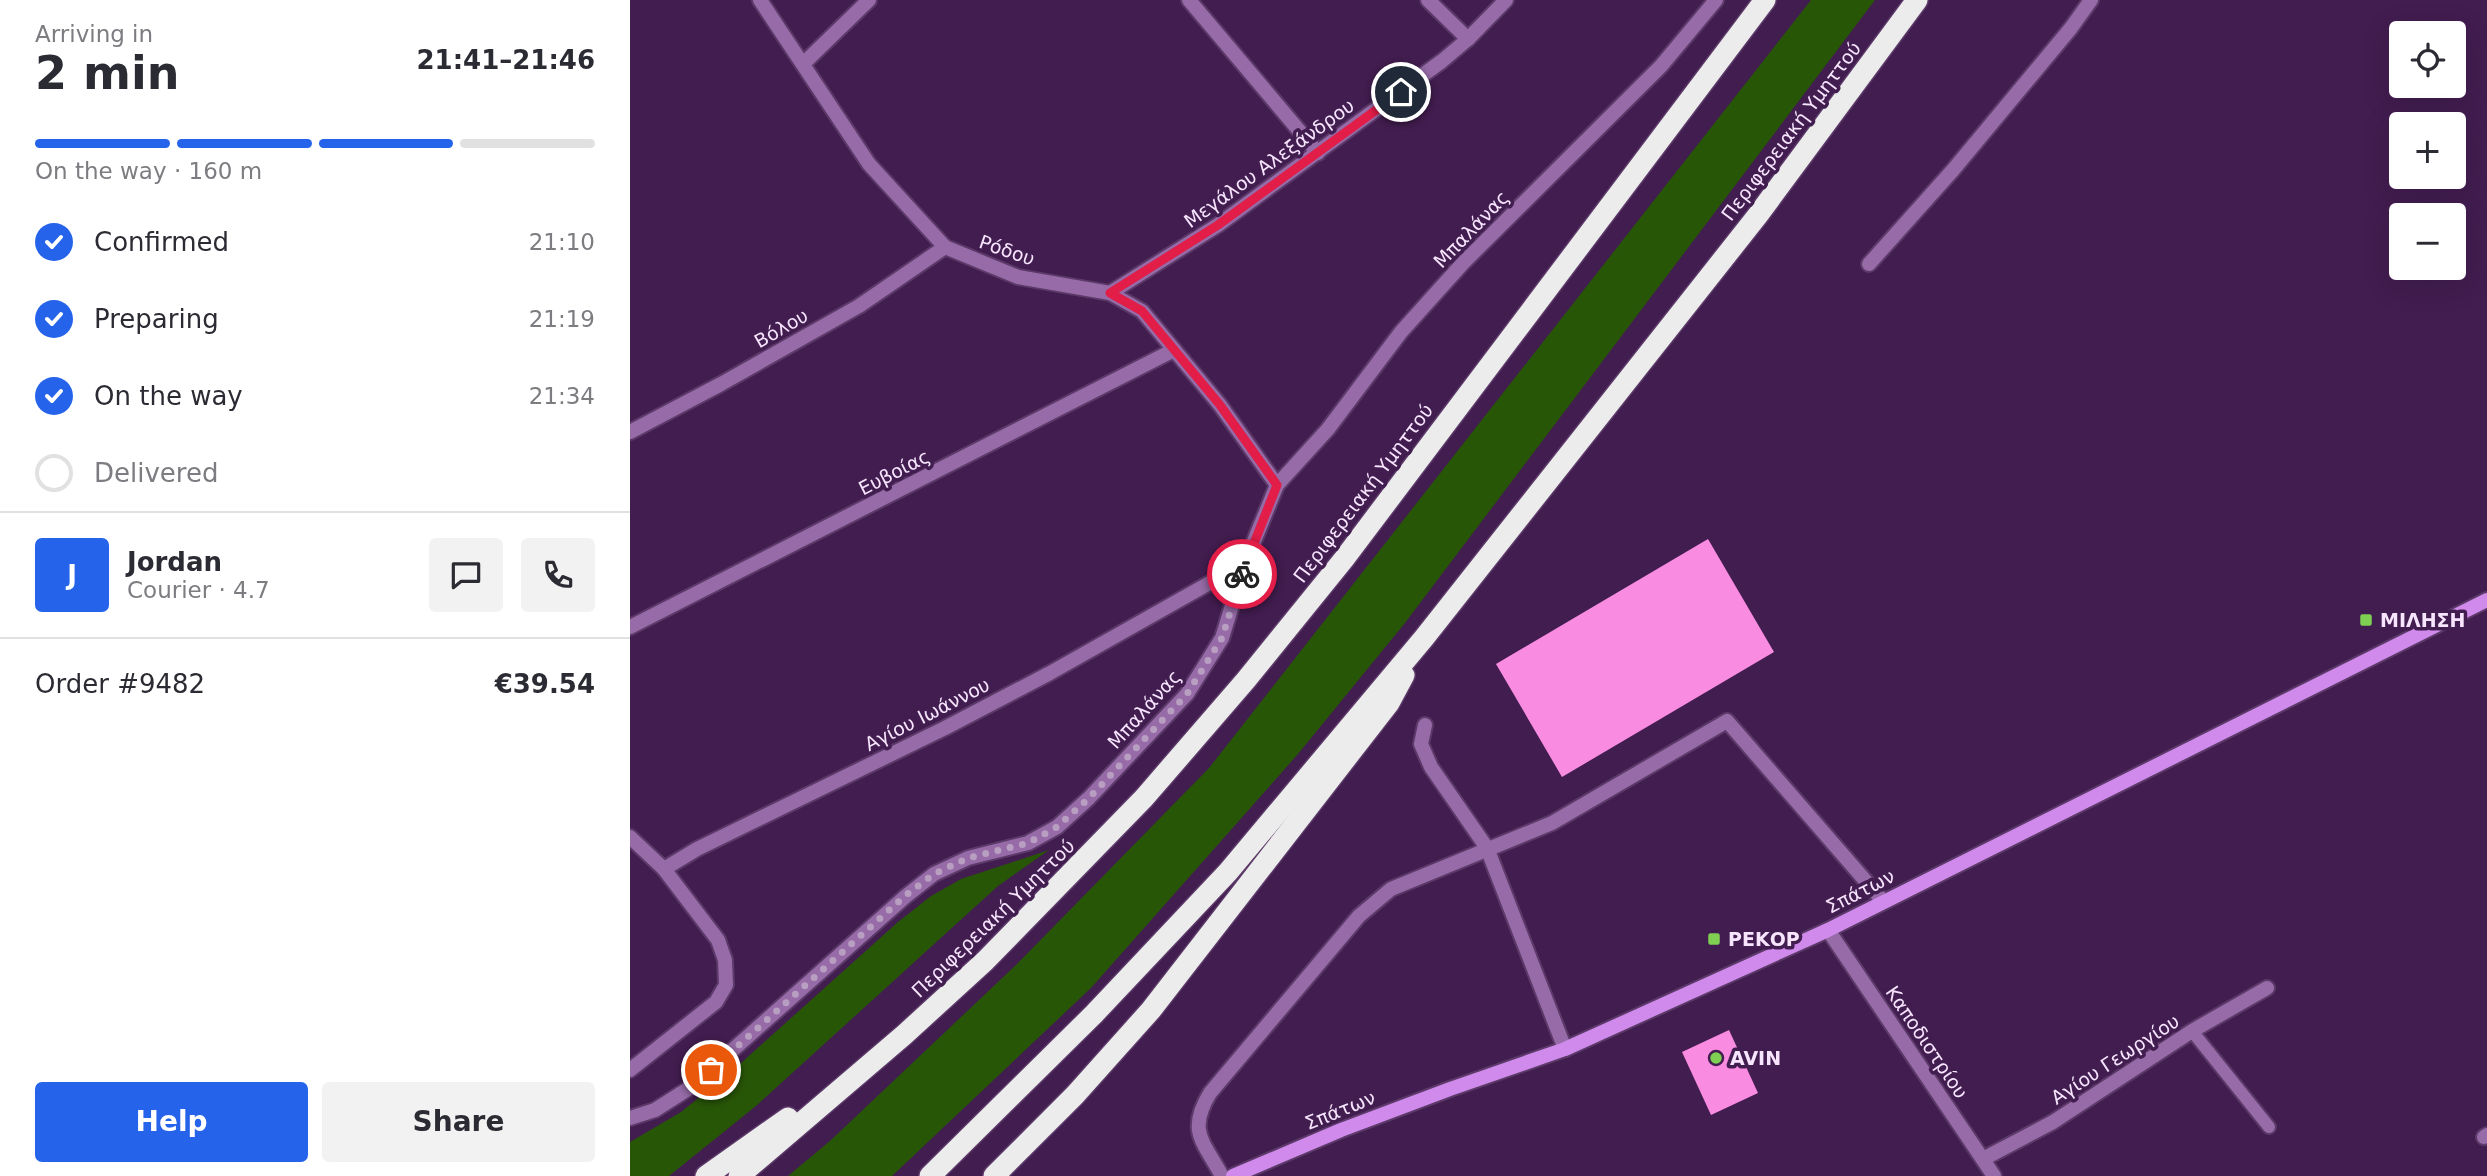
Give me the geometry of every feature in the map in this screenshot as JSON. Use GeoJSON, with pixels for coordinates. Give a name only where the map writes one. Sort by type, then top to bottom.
{"type":"FeatureCollection","features":[{"type":"Feature","properties":{"kind":"highway","name":"Περιφερειακή Υμηττού"},"geometry":{"type":"LineString","coordinates":[[739,1176],[904,1035],[985,961],[1144,799],[1344,559],[1765,0]]}},
{"type":"Feature","properties":{"kind":"highway","name":"Περιφερειακή Υμηττού"},"geometry":{"type":"LineString","coordinates":[[930,1176],[1094,1014],[1228,872],[1424,638],[1758,215],[1917,0]]}},
{"type":"Feature","properties":{"kind":"highway"},"geometry":{"type":"LineString","coordinates":[[995,1176],[1075,1095],[1151,1010],[1389,703],[1424,638]]}},
{"type":"Feature","properties":{"kind":"highway"},"geometry":{"type":"LineString","coordinates":[[706,1176],[904,1035]]}},
{"type":"Feature","properties":{"kind":"main road","name":"Σπάτων"},"geometry":{"type":"LineString","coordinates":[[1233,1176],[1341,1130],[1565,1048],[1828,930],[2487,600]]}},
{"type":"Feature","properties":{"kind":"street","name":"Ρόδου"},"geometry":{"type":"LineString","coordinates":[[760,0],[869,164],[945,247],[1018,277],[1110,293],[1142,311],[1220,405],[1277,485]]}},
{"type":"Feature","properties":{"kind":"street"},"geometry":{"type":"LineString","coordinates":[[803,64],[869,0]]}},
{"type":"Feature","properties":{"kind":"street"},"geometry":{"type":"LineString","coordinates":[[1189,0],[1318,153]]}},
{"type":"Feature","properties":{"kind":"street"},"geometry":{"type":"LineString","coordinates":[[1429,0],[1468,39]]}},
{"type":"Feature","properties":{"kind":"street","name":"Μεγάλου Αλεξάνδρου"},"geometry":{"type":"LineString","coordinates":[[1110,293],[1218,225],[1318,153],[1468,39],[1506,0]]}},
{"type":"Feature","properties":{"kind":"street","name":"Μπαλάνας"},"geometry":{"type":"LineString","coordinates":[[630,1118],[655,1110],[691,1087],[906,895],[934,874],[968,858],[1028,843],[1057,827],[1089,798],[1187,694],[1222,638],[1245,563],[1277,485],[1328,429],[1401,332],[1463,263],[1661,66],[1716,0]]}},
{"type":"Feature","properties":{"kind":"street"},"geometry":{"type":"LineString","coordinates":[[1869,264],[1953,170],[2071,28],[2091,0]]}},
{"type":"Feature","properties":{"kind":"street","name":"Βόλου"},"geometry":{"type":"LineString","coordinates":[[630,432],[859,306],[945,247]]}},
{"type":"Feature","properties":{"kind":"street","name":"Ευβοίας"},"geometry":{"type":"LineString","coordinates":[[630,627],[1174,350]]}},
{"type":"Feature","properties":{"kind":"street","name":"Αγίου Ιωάννου"},"geometry":{"type":"LineString","coordinates":[[664,869],[697,849],[1027,685],[1245,563]]}},
{"type":"Feature","properties":{"kind":"street"},"geometry":{"type":"LineString","coordinates":[[1222,1176],[1202,1140],[1198,1125],[1199,1111],[1210,1093],[1359,916],[1391,889],[1552,823],[1727,721],[1883,901]]}},
{"type":"Feature","properties":{"kind":"street"},"geometry":{"type":"LineString","coordinates":[[1425,725],[1421,744],[1431,767],[1487,848],[1565,1048]]}},
{"type":"Feature","properties":{"kind":"street"},"geometry":{"type":"LineString","coordinates":[[630,837],[664,869],[718,940],[725,960],[726,985],[716,1002],[630,1070]]}},
{"type":"Feature","properties":{"kind":"street","name":"Καποδιστρίου"},"geometry":{"type":"LineString","coordinates":[[1828,930],[1994,1176]]}},
{"type":"Feature","properties":{"kind":"street","name":"Αγίου Γεωργίου"},"geometry":{"type":"LineString","coordinates":[[1983,1159],[2053,1122],[2192,1031],[2267,988]]}},
{"type":"Feature","properties":{"kind":"lane"},"geometry":{"type":"LineString","coordinates":[[2192,1031],[2269,1127]]}},
{"type":"Feature","properties":{"kind":"green space"},"geometry":{"type":"Polygon","coordinates":[[[1811,0],[1875,0],[1405,623],[1298,754],[1091,988],[892,1176],[788,1176],[831,1140],[1017,964],[1209,768],[1811,0]]]}},
{"type":"Feature","properties":{"kind":"green space"},"geometry":{"type":"Polygon","coordinates":[[[1049,850],[998,886],[756,1106],[669,1176],[630,1176],[630,1142],[681,1112],[732,1071],[898,922],[931,896],[961,879],[1049,850]]]}},
{"type":"Feature","properties":{"kind":"building"},"geometry":{"type":"Polygon","coordinates":[[[1708,539],[1774,652],[1562,777],[1496,664],[1708,539]]]}},
{"type":"Feature","properties":{"kind":"building"},"geometry":{"type":"Polygon","coordinates":[[[1729,1030],[1758,1093],[1711,1115],[1682,1052],[1729,1030]]]}},
{"type":"Feature","properties":{"kind":"way so far"},"geometry":{"type":"LineString","coordinates":[[711,1070],[906,895],[934,874],[968,858],[1028,843],[1057,827],[1089,798],[1187,694],[1222,638],[1242,574]]}},
{"type":"Feature","properties":{"kind":"place","name":"ΜΙΛΗΣΗ"},"geometry":{"type":"Point","coordinates":[2366,620]}},
{"type":"Feature","properties":{"kind":"place","name":"ΡΕΚΟΡ"},"geometry":{"type":"Point","coordinates":[1714,939]}},
{"type":"Feature","properties":{"kind":"place","name":"AVIN"},"geometry":{"type":"Point","coordinates":[1716,1058]}},
{"type":"Feature","properties":{"kind":"route"},"geometry":{"type":"LineString","coordinates":[[1242,574],[1277,485],[1220,405],[1142,311],[1110,293],[1218,225],[1401,92]]}}]}
